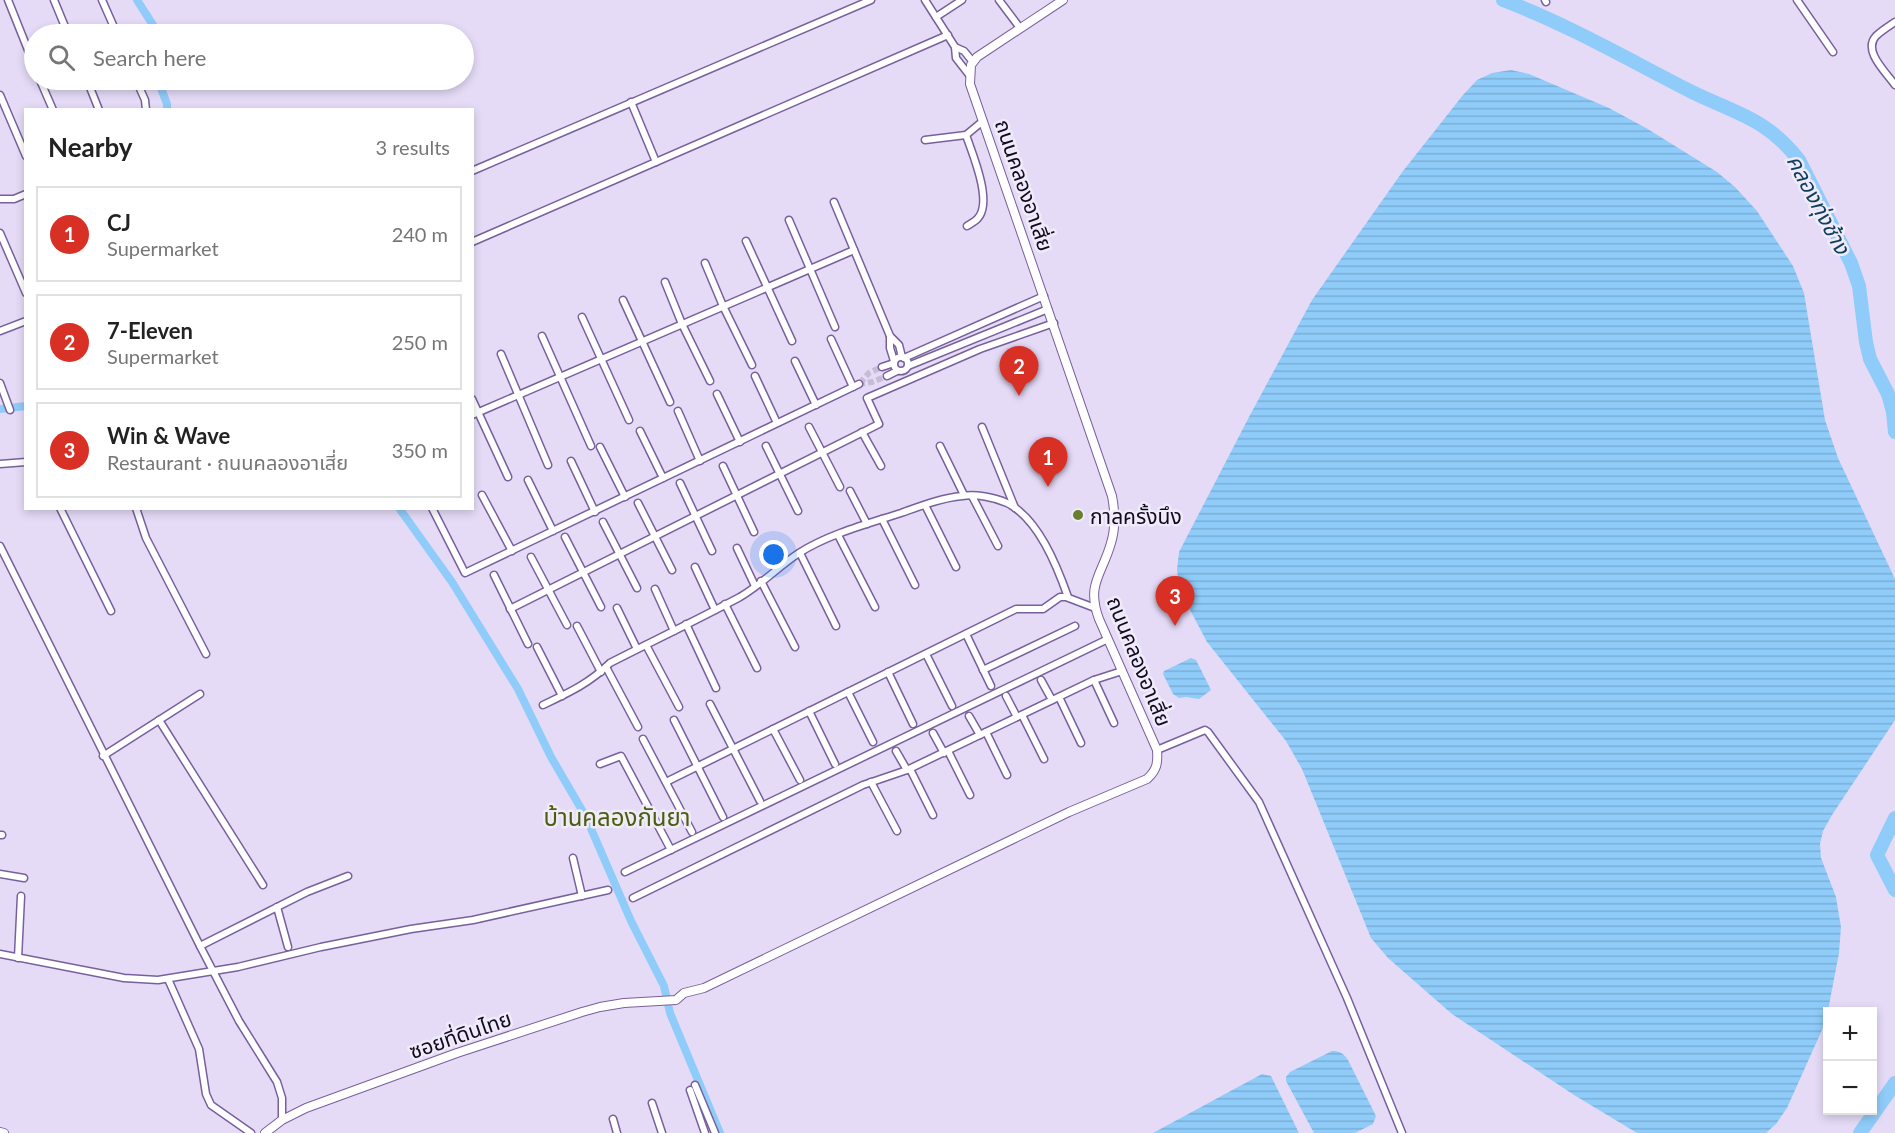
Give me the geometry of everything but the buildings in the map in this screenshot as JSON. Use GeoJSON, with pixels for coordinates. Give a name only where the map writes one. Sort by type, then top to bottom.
{"type":"FeatureCollection","features":[{"type":"Feature","properties":{"kind":"street"},"geometry":{"type":"LineString","coordinates":[[8,0],[24,40]]}},
{"type":"Feature","properties":{"kind":"street"},"geometry":{"type":"LineString","coordinates":[[54,0],[64,24]]}},
{"type":"Feature","properties":{"kind":"street"},"geometry":{"type":"LineString","coordinates":[[102,0],[113,24]]}},
{"type":"Feature","properties":{"kind":"street"},"geometry":{"type":"LineString","coordinates":[[474,170],[871,0]]}},
{"type":"Feature","properties":{"kind":"street"},"geometry":{"type":"LineString","coordinates":[[925,0],[955,47],[956,58],[970,76]]}},
{"type":"Feature","properties":{"kind":"street"},"geometry":{"type":"LineString","coordinates":[[936,17],[962,0]]}},
{"type":"Feature","properties":{"kind":"street"},"geometry":{"type":"LineString","coordinates":[[999,0],[1020,28]]}},
{"type":"Feature","properties":{"kind":"street"},"geometry":{"type":"LineString","coordinates":[[955,47],[964,51],[973,62],[984,51],[1061,0]]}},
{"type":"Feature","properties":{"kind":"street"},"geometry":{"type":"LineString","coordinates":[[1797,0],[1833,52]]}},
{"type":"Feature","properties":{"kind":"street"},"geometry":{"type":"LineString","coordinates":[[1895,22],[1875,37],[1871,45],[1874,56],[1895,85]]}},
{"type":"Feature","properties":{"kind":"street"},"geometry":{"type":"LineString","coordinates":[[474,241],[948,35]]}},
{"type":"Feature","properties":{"kind":"street","name":"ถนนคลองอาเสี่ย"},"geometry":{"type":"LineString","coordinates":[[676,1000],[684,993],[705,988],[1070,812],[1147,779],[1158,763],[1156,750],[1095,608],[1094,589],[1111,543],[1114,528],[1112,496],[970,84],[973,62]]}},
{"type":"Feature","properties":{"kind":"street"},"geometry":{"type":"LineString","coordinates":[[44,90],[51,108]]}},
{"type":"Feature","properties":{"kind":"street"},"geometry":{"type":"LineString","coordinates":[[91,90],[98,108]]}},
{"type":"Feature","properties":{"kind":"street"},"geometry":{"type":"LineString","coordinates":[[140,90],[146,108]]}},
{"type":"Feature","properties":{"kind":"street"},"geometry":{"type":"LineString","coordinates":[[0,94],[24,151]]}},
{"type":"Feature","properties":{"kind":"street"},"geometry":{"type":"LineString","coordinates":[[631,102],[656,162]]}},
{"type":"Feature","properties":{"kind":"street"},"geometry":{"type":"LineString","coordinates":[[925,140],[966,135],[983,121]]}},
{"type":"Feature","properties":{"kind":"street"},"geometry":{"type":"LineString","coordinates":[[966,135],[981,183],[984,205],[979,217],[967,226]]}},
{"type":"Feature","properties":{"kind":"street"},"geometry":{"type":"LineString","coordinates":[[0,199],[14,199],[24,195]]}},
{"type":"Feature","properties":{"kind":"street"},"geometry":{"type":"LineString","coordinates":[[834,202],[890,336],[902,351],[908,366]]}},
{"type":"Feature","properties":{"kind":"street"},"geometry":{"type":"LineString","coordinates":[[789,220],[808,270],[835,327]]}},
{"type":"Feature","properties":{"kind":"street"},"geometry":{"type":"LineString","coordinates":[[0,233],[24,288]]}},
{"type":"Feature","properties":{"kind":"street"},"geometry":{"type":"LineString","coordinates":[[746,241],[792,341]]}},
{"type":"Feature","properties":{"kind":"street"},"geometry":{"type":"LineString","coordinates":[[508,477],[475,413],[854,250]]}},
{"type":"Feature","properties":{"kind":"street"},"geometry":{"type":"LineString","coordinates":[[705,262],[723,306],[752,365]]}},
{"type":"Feature","properties":{"kind":"street"},"geometry":{"type":"LineString","coordinates":[[665,282],[682,324],[710,381]]}},
{"type":"Feature","properties":{"kind":"street"},"geometry":{"type":"LineString","coordinates":[[882,367],[1044,296]]}},
{"type":"Feature","properties":{"kind":"street"},"geometry":{"type":"LineString","coordinates":[[623,300],[670,402]]}},
{"type":"Feature","properties":{"kind":"street"},"geometry":{"type":"LineString","coordinates":[[887,376],[897,371],[903,372],[908,366],[1048,309]]}},
{"type":"Feature","properties":{"kind":"street"},"geometry":{"type":"LineString","coordinates":[[582,317],[629,420]]}},
{"type":"Feature","properties":{"kind":"street"},"geometry":{"type":"LineString","coordinates":[[0,332],[24,322]]}},
{"type":"Feature","properties":{"kind":"street"},"geometry":{"type":"LineString","coordinates":[[510,609],[879,424],[867,398],[980,349],[1054,323]]}},
{"type":"Feature","properties":{"kind":"street"},"geometry":{"type":"LineString","coordinates":[[542,336],[591,446]]}},
{"type":"Feature","properties":{"kind":"street"},"geometry":{"type":"LineString","coordinates":[[890,336],[890,348],[897,371]]}},
{"type":"Feature","properties":{"kind":"street"},"geometry":{"type":"LineString","coordinates":[[433,510],[465,573],[856,385],[831,339]]}},
{"type":"Feature","properties":{"kind":"street"},"geometry":{"type":"LineString","coordinates":[[501,354],[548,465]]}},
{"type":"Feature","properties":{"kind":"street"},"geometry":{"type":"LineString","coordinates":[[795,361],[816,405]]}},
{"type":"Feature","properties":{"kind":"street"},"geometry":{"type":"LineString","coordinates":[[755,376],[777,423]]}},
{"type":"Feature","properties":{"kind":"street"},"geometry":{"type":"LineString","coordinates":[[0,383],[10,410]]}},
{"type":"Feature","properties":{"kind":"street"},"geometry":{"type":"LineString","coordinates":[[717,394],[740,442]]}},
{"type":"Feature","properties":{"kind":"street"},"geometry":{"type":"LineString","coordinates":[[678,411],[700,461]]}},
{"type":"Feature","properties":{"kind":"street"},"geometry":{"type":"LineString","coordinates":[[809,427],[840,487]]}},
{"type":"Feature","properties":{"kind":"street"},"geometry":{"type":"LineString","coordinates":[[982,427],[1016,508]]}},
{"type":"Feature","properties":{"kind":"street"},"geometry":{"type":"LineString","coordinates":[[640,431],[663,478]]}},
{"type":"Feature","properties":{"kind":"street"},"geometry":{"type":"LineString","coordinates":[[862,432],[881,466]]}},
{"type":"Feature","properties":{"kind":"street"},"geometry":{"type":"LineString","coordinates":[[766,446],[798,511]]}},
{"type":"Feature","properties":{"kind":"street"},"geometry":{"type":"LineString","coordinates":[[600,447],[625,496]]}},
{"type":"Feature","properties":{"kind":"street"},"geometry":{"type":"LineString","coordinates":[[940,447],[964,495]]}},
{"type":"Feature","properties":{"kind":"street"},"geometry":{"type":"LineString","coordinates":[[571,461],[595,512]]}},
{"type":"Feature","properties":{"kind":"street"},"geometry":{"type":"LineString","coordinates":[[0,464],[24,462]]}},
{"type":"Feature","properties":{"kind":"street"},"geometry":{"type":"LineString","coordinates":[[723,466],[754,532]]}},
{"type":"Feature","properties":{"kind":"street"},"geometry":{"type":"LineString","coordinates":[[528,480],[553,531]]}},
{"type":"Feature","properties":{"kind":"street"},"geometry":{"type":"LineString","coordinates":[[680,483],[712,551]]}},
{"type":"Feature","properties":{"kind":"street"},"geometry":{"type":"LineString","coordinates":[[850,491],[867,524]]}},
{"type":"Feature","properties":{"kind":"street"},"geometry":{"type":"LineString","coordinates":[[482,495],[512,551]]}},
{"type":"Feature","properties":{"kind":"street"},"geometry":{"type":"LineString","coordinates":[[543,705],[576,690],[637,649],[743,595],[800,553],[867,524],[943,499],[964,495],[994,499],[1016,508],[1035,529],[1046,547],[1068,597]]}},
{"type":"Feature","properties":{"kind":"street"},"geometry":{"type":"LineString","coordinates":[[972,496],[998,546]]}},
{"type":"Feature","properties":{"kind":"street"},"geometry":{"type":"LineString","coordinates":[[638,502],[672,570]]}},
{"type":"Feature","properties":{"kind":"street"},"geometry":{"type":"LineString","coordinates":[[925,505],[956,567]]}},
{"type":"Feature","properties":{"kind":"street"},"geometry":{"type":"LineString","coordinates":[[61,510],[111,611]]}},
{"type":"Feature","properties":{"kind":"street"},"geometry":{"type":"LineString","coordinates":[[137,510],[146,538],[206,654]]}},
{"type":"Feature","properties":{"kind":"street"},"geometry":{"type":"LineString","coordinates":[[882,519],[915,585]]}},
{"type":"Feature","properties":{"kind":"street"},"geometry":{"type":"LineString","coordinates":[[603,522],[637,588]]}},
{"type":"Feature","properties":{"kind":"street"},"geometry":{"type":"LineString","coordinates":[[838,535],[875,607]]}},
{"type":"Feature","properties":{"kind":"street"},"geometry":{"type":"LineString","coordinates":[[565,537],[602,607]]}},
{"type":"Feature","properties":{"kind":"street"},"geometry":{"type":"LineString","coordinates":[[0,546],[200,946],[256,1049],[278,1082],[282,1098],[282,1120]]}},
{"type":"Feature","properties":{"kind":"street"},"geometry":{"type":"LineString","coordinates":[[736,548],[755,586]]}},
{"type":"Feature","properties":{"kind":"street"},"geometry":{"type":"LineString","coordinates":[[800,553],[836,626]]}},
{"type":"Feature","properties":{"kind":"street"},"geometry":{"type":"LineString","coordinates":[[531,557],[567,625]]}},
{"type":"Feature","properties":{"kind":"street"},"geometry":{"type":"LineString","coordinates":[[695,567],[715,610]]}},
{"type":"Feature","properties":{"kind":"street"},"geometry":{"type":"LineString","coordinates":[[494,576],[528,644]]}},
{"type":"Feature","properties":{"kind":"street"},"geometry":{"type":"LineString","coordinates":[[761,581],[795,647]]}},
{"type":"Feature","properties":{"kind":"street"},"geometry":{"type":"LineString","coordinates":[[655,589],[674,631]]}},
{"type":"Feature","properties":{"kind":"street"},"geometry":{"type":"LineString","coordinates":[[666,782],[1016,609],[1043,609],[1060,597],[1068,597],[1095,608]]}},
{"type":"Feature","properties":{"kind":"street"},"geometry":{"type":"LineString","coordinates":[[725,604],[757,668]]}},
{"type":"Feature","properties":{"kind":"street"},"geometry":{"type":"LineString","coordinates":[[617,608],[637,649]]}},
{"type":"Feature","properties":{"kind":"street"},"geometry":{"type":"LineString","coordinates":[[686,624],[716,688]]}},
{"type":"Feature","properties":{"kind":"street"},"geometry":{"type":"LineString","coordinates":[[577,626],[638,727]]}},
{"type":"Feature","properties":{"kind":"street"},"geometry":{"type":"LineString","coordinates":[[983,670],[1075,627]]}},
{"type":"Feature","properties":{"kind":"street"},"geometry":{"type":"LineString","coordinates":[[966,634],[991,686]]}},
{"type":"Feature","properties":{"kind":"street"},"geometry":{"type":"LineString","coordinates":[[625,872],[1108,639]]}},
{"type":"Feature","properties":{"kind":"street"},"geometry":{"type":"LineString","coordinates":[[646,645],[679,707]]}},
{"type":"Feature","properties":{"kind":"street"},"geometry":{"type":"LineString","coordinates":[[537,647],[562,696]]}},
{"type":"Feature","properties":{"kind":"street"},"geometry":{"type":"LineString","coordinates":[[926,654],[952,706]]}},
{"type":"Feature","properties":{"kind":"street"},"geometry":{"type":"LineString","coordinates":[[633,898],[871,782],[909,770],[1094,680],[1122,671]]}},
{"type":"Feature","properties":{"kind":"street"},"geometry":{"type":"LineString","coordinates":[[888,672],[914,724]]}},
{"type":"Feature","properties":{"kind":"street"},"geometry":{"type":"LineString","coordinates":[[1041,680],[1056,699],[1081,743]]}},
{"type":"Feature","properties":{"kind":"street"},"geometry":{"type":"LineString","coordinates":[[1094,680],[1114,723]]}},
{"type":"Feature","properties":{"kind":"street"},"geometry":{"type":"LineString","coordinates":[[848,692],[873,742]]}},
{"type":"Feature","properties":{"kind":"street"},"geometry":{"type":"LineString","coordinates":[[103,756],[200,694]]}},
{"type":"Feature","properties":{"kind":"street"},"geometry":{"type":"LineString","coordinates":[[1006,696],[1044,759]]}},
{"type":"Feature","properties":{"kind":"street"},"geometry":{"type":"LineString","coordinates":[[710,704],[759,801]]}},
{"type":"Feature","properties":{"kind":"street"},"geometry":{"type":"LineString","coordinates":[[809,711],[835,764]]}},
{"type":"Feature","properties":{"kind":"street"},"geometry":{"type":"LineString","coordinates":[[969,716],[983,734],[1007,775]]}},
{"type":"Feature","properties":{"kind":"street"},"geometry":{"type":"LineString","coordinates":[[159,720],[263,885]]}},
{"type":"Feature","properties":{"kind":"street"},"geometry":{"type":"LineString","coordinates":[[674,720],[723,817]]}},
{"type":"Feature","properties":{"kind":"street"},"geometry":{"type":"LineString","coordinates":[[773,729],[800,780]]}},
{"type":"Feature","properties":{"kind":"street"},"geometry":{"type":"LineString","coordinates":[[1156,750],[1205,730],[1253,791],[1347,998],[1402,1133]]}},
{"type":"Feature","properties":{"kind":"street"},"geometry":{"type":"LineString","coordinates":[[933,733],[970,795]]}},
{"type":"Feature","properties":{"kind":"street"},"geometry":{"type":"LineString","coordinates":[[643,739],[692,832]]}},
{"type":"Feature","properties":{"kind":"street"},"geometry":{"type":"LineString","coordinates":[[896,751],[933,814]]}},
{"type":"Feature","properties":{"kind":"street"},"geometry":{"type":"LineString","coordinates":[[600,764],[621,756],[671,850]]}},
{"type":"Feature","properties":{"kind":"street"},"geometry":{"type":"LineString","coordinates":[[871,782],[897,831]]}},
{"type":"Feature","properties":{"kind":"street"},"geometry":{"type":"LineString","coordinates":[[573,858],[582,896]]}},
{"type":"Feature","properties":{"kind":"street"},"geometry":{"type":"LineString","coordinates":[[0,874],[24,878]]}},
{"type":"Feature","properties":{"kind":"street"},"geometry":{"type":"LineString","coordinates":[[200,946],[277,907],[348,876]]}},
{"type":"Feature","properties":{"kind":"street"},"geometry":{"type":"LineString","coordinates":[[0,954],[124,978],[168,979],[214,972],[411,929],[473,920],[608,890]]}},
{"type":"Feature","properties":{"kind":"street"},"geometry":{"type":"LineString","coordinates":[[18,958],[21,896]]}},
{"type":"Feature","properties":{"kind":"street"},"geometry":{"type":"LineString","coordinates":[[277,907],[288,947]]}},
{"type":"Feature","properties":{"kind":"street"},"geometry":{"type":"LineString","coordinates":[[168,979],[199,1049],[206,1094],[211,1105],[251,1133]]}},
{"type":"Feature","properties":{"kind":"street","name":"ซอยที่ดินไทย"},"geometry":{"type":"LineString","coordinates":[[271,1131],[282,1120],[306,1108],[457,1053],[600,1007],[676,1000]]}},
{"type":"Feature","properties":{"kind":"street"},"geometry":{"type":"LineString","coordinates":[[705,1133],[692,1088],[715,1133]]}},
{"type":"Feature","properties":{"kind":"street"},"geometry":{"type":"LineString","coordinates":[[652,1103],[662,1133]]}},
{"type":"Feature","properties":{"kind":"street"},"geometry":{"type":"LineString","coordinates":[[613,1119],[617,1133]]}},
{"type":"Feature","properties":{"kind":"water"},"geometry":{"type":"Polygon","coordinates":[[[1511,70],[1529,74],[1609,108],[1717,172],[1735,187],[1757,211],[1793,266],[1804,293],[1825,420],[1838,458],[1895,579],[1895,720],[1832,815],[1823,831],[1820,844],[1821,858],[1836,897],[1841,927],[1839,953],[1829,1007],[1823,1007],[1823,1028],[1787,1108],[1776,1124],[1766,1133],[1637,1133],[1574,1095],[1452,1014],[1388,958],[1371,938],[1302,769],[1286,741],[1207,642],[1179,584],[1177,570],[1179,552],[1312,300],[1403,171],[1463,95],[1477,80],[1492,73],[1511,70]]]}},
{"type":"Feature","properties":{"kind":"water"},"geometry":{"type":"Polygon","coordinates":[[[1191,658],[1196,660],[1211,690],[1199,699],[1179,698],[1173,694],[1163,674],[1164,671],[1191,658]]]}},
{"type":"Feature","properties":{"kind":"water"},"geometry":{"type":"Polygon","coordinates":[[[1332,1051],[1341,1053],[1348,1060],[1376,1116],[1373,1124],[1355,1133],[1314,1133],[1286,1081],[1290,1072],[1332,1051]]]}},
{"type":"Feature","properties":{"kind":"water"},"geometry":{"type":"Polygon","coordinates":[[[1262,1074],[1271,1076],[1299,1133],[1153,1133],[1262,1074]]]}},
{"type":"Feature","properties":{"kind":"waterway"},"geometry":{"type":"LineString","coordinates":[[137,0],[152,24]]}},
{"type":"Feature","properties":{"kind":"waterway","name":"คลองทุ่งช้าง"},"geometry":{"type":"LineString","coordinates":[[1503,0],[1575,32],[1692,92],[1750,118],[1787,146],[1799,160],[1851,263],[1859,286],[1870,359],[1888,394],[1895,432]]}},
{"type":"Feature","properties":{"kind":"waterway"},"geometry":{"type":"LineString","coordinates":[[162,90],[167,108]]}},
{"type":"Feature","properties":{"kind":"waterway"},"geometry":{"type":"LineString","coordinates":[[0,409],[24,406]]}},
{"type":"Feature","properties":{"kind":"waterway"},"geometry":{"type":"LineString","coordinates":[[400,510],[452,582],[518,689],[551,757],[586,817],[631,921],[664,986],[670,1013],[720,1133]]}},
{"type":"Feature","properties":{"kind":"waterway","name":"คลองทุ่งช้าง"},"geometry":{"type":"LineString","coordinates":[[1895,818],[1877,855],[1895,890]]}},
{"type":"Feature","properties":{"kind":"waterway"},"geometry":{"type":"LineString","coordinates":[[1860,1133],[1895,1083]]}},
{"type":"Feature","properties":{"kind":"tunnel"},"geometry":{"type":"LineString","coordinates":[[860,383],[869,373],[882,367]]}},
{"type":"Feature","properties":{"kind":"tunnel"},"geometry":{"type":"LineString","coordinates":[[859,384],[887,376]]}},
{"type":"Feature","properties":{"kind":"place","name":"7-Eleven"},"geometry":{"type":"Point","coordinates":[1019,396]}},
{"type":"Feature","properties":{"kind":"place","name":"CJ"},"geometry":{"type":"Point","coordinates":[1048,487]}},
{"type":"Feature","properties":{"kind":"place","name":"กาลครั้งนึง"},"geometry":{"type":"Point","coordinates":[1078,515]}},
{"type":"Feature","properties":{"kind":"place","name":"Win & Wave"},"geometry":{"type":"Point","coordinates":[1175,626]}},
{"type":"Feature","properties":{"kind":"district","name":"บ้านคลองกันยา"},"geometry":{"type":"Point","coordinates":[617,816]}}]}
